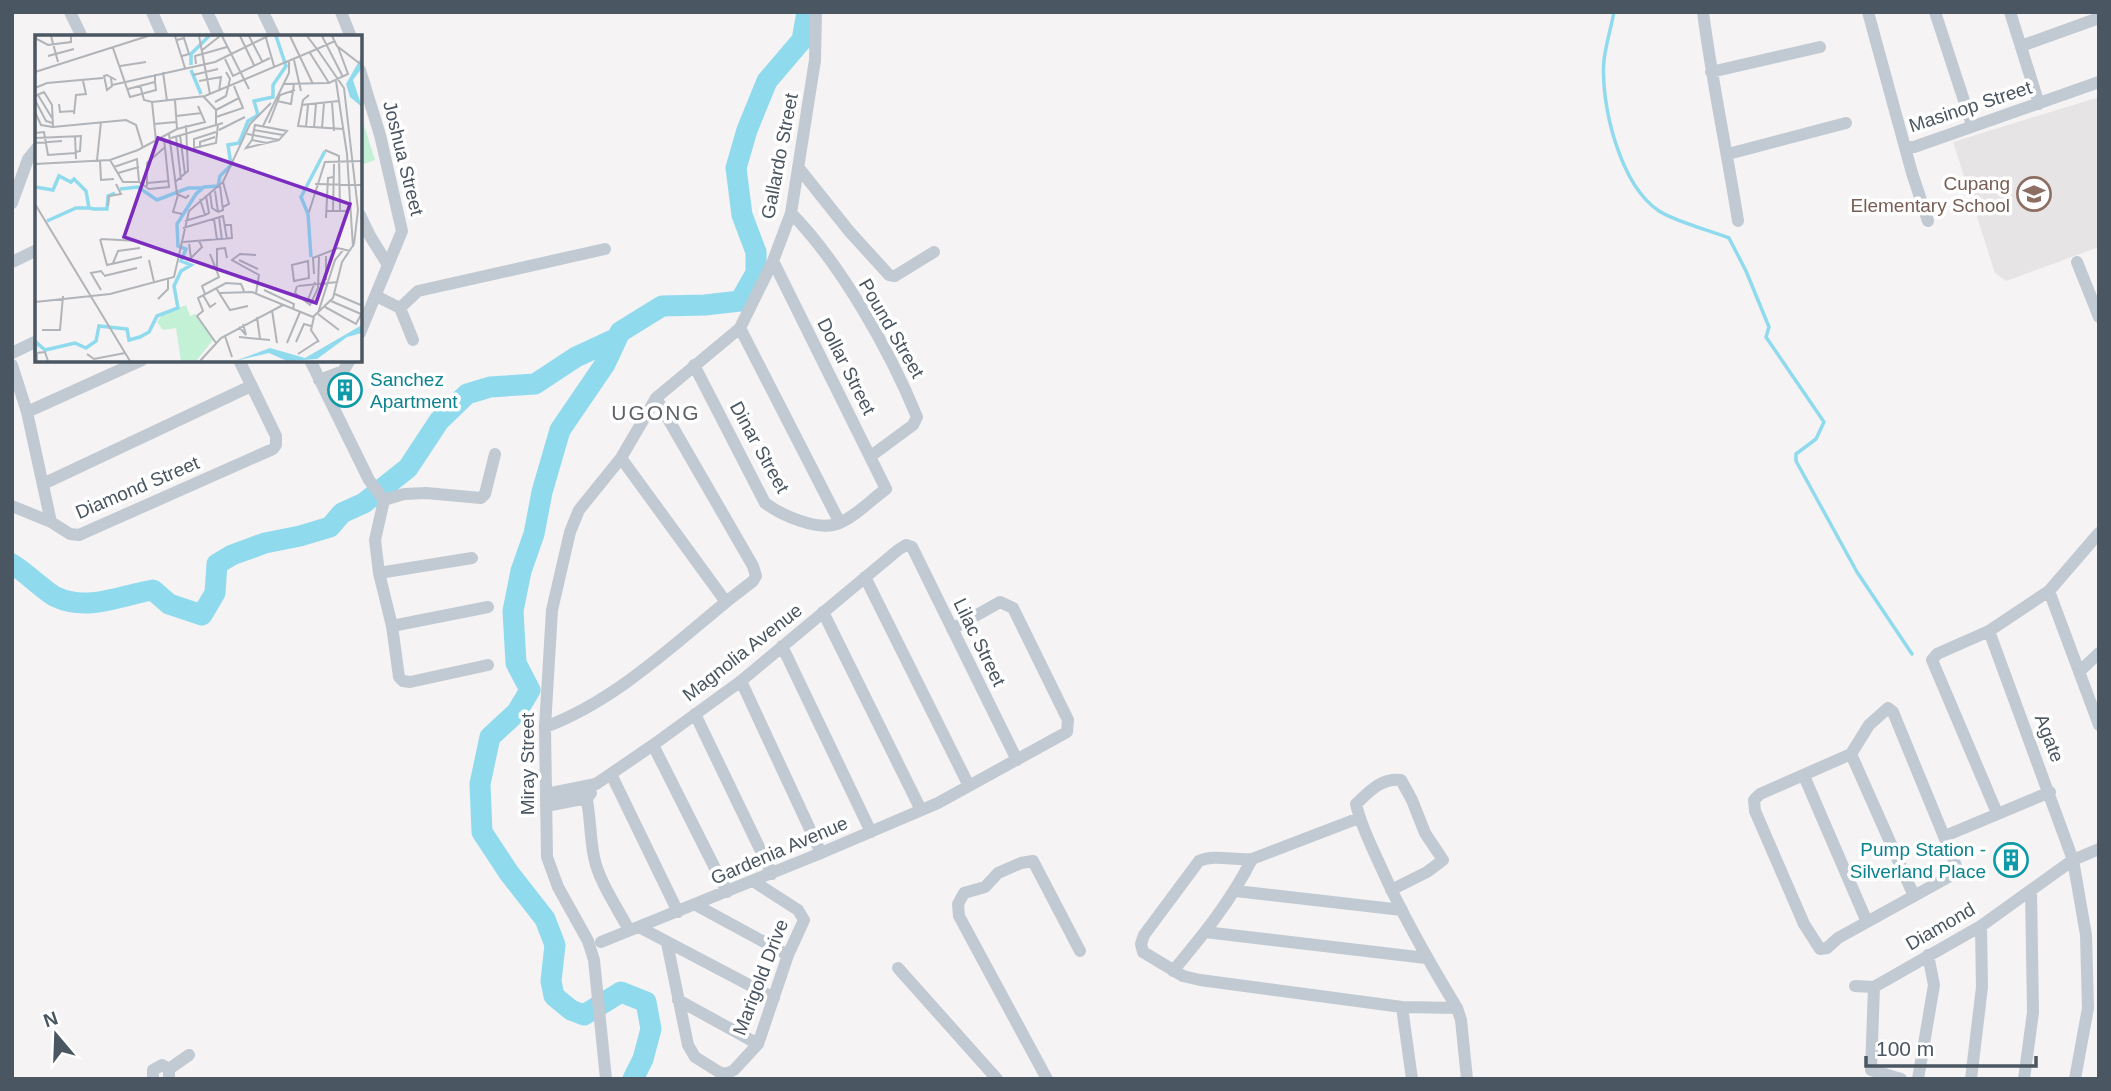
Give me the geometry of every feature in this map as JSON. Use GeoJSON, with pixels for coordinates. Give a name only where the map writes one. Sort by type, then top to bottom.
{"type":"FeatureCollection","features":[{"type":"Feature","properties":{"kind":"street"},"geometry":{"type":"LineString","coordinates":[[70,12],[81,35]]}},
{"type":"Feature","properties":{"kind":"street"},"geometry":{"type":"LineString","coordinates":[[152,12],[162,35]]}},
{"type":"Feature","properties":{"kind":"street"},"geometry":{"type":"LineString","coordinates":[[207,12],[218,35]]}},
{"type":"Feature","properties":{"kind":"street"},"geometry":{"type":"LineString","coordinates":[[263,12],[274,35]]}},
{"type":"Feature","properties":{"kind":"street"},"geometry":{"type":"LineString","coordinates":[[341,12],[350,35]]}},
{"type":"Feature","properties":{"kind":"street","name":"Gallardo Street"},"geometry":{"type":"LineString","coordinates":[[621,458],[656,398],[740,328],[773,261],[791,213],[815,60],[816,12]]}},
{"type":"Feature","properties":{"kind":"street"},"geometry":{"type":"LineString","coordinates":[[1703,12],[1738,221]]}},
{"type":"Feature","properties":{"kind":"street","name":"Masinop Street"},"geometry":{"type":"LineString","coordinates":[[1868,12],[1906,147],[1914,147],[2099,82]]}},
{"type":"Feature","properties":{"kind":"street"},"geometry":{"type":"LineString","coordinates":[[1936,12],[1972,125]]}},
{"type":"Feature","properties":{"kind":"street"},"geometry":{"type":"LineString","coordinates":[[2010,12],[2039,104]]}},
{"type":"Feature","properties":{"kind":"street"},"geometry":{"type":"LineString","coordinates":[[2021,46],[2099,18]]}},
{"type":"Feature","properties":{"kind":"street"},"geometry":{"type":"LineString","coordinates":[[1711,72],[1820,47]]}},
{"type":"Feature","properties":{"kind":"street","name":"Joshua Street"},"geometry":{"type":"LineString","coordinates":[[362,76],[380,135],[402,231],[362,328]]}},
{"type":"Feature","properties":{"kind":"street"},"geometry":{"type":"LineString","coordinates":[[1728,154],[1846,123]]}},
{"type":"Feature","properties":{"kind":"street"},"geometry":{"type":"LineString","coordinates":[[1906,147],[1928,221]]}},
{"type":"Feature","properties":{"kind":"street"},"geometry":{"type":"LineString","coordinates":[[12,202],[28,159],[35,150]]}},
{"type":"Feature","properties":{"kind":"street"},"geometry":{"type":"LineString","coordinates":[[797,167],[849,231],[890,275],[894,276],[934,252]]}},
{"type":"Feature","properties":{"kind":"street","name":"Pound Street"},"geometry":{"type":"LineString","coordinates":[[791,213],[816,242],[870,321],[917,416],[914,425],[871,456]]}},
{"type":"Feature","properties":{"kind":"street"},"geometry":{"type":"LineString","coordinates":[[362,219],[388,265]]}},
{"type":"Feature","properties":{"kind":"street"},"geometry":{"type":"LineString","coordinates":[[401,308],[418,291],[605,249]]}},
{"type":"Feature","properties":{"kind":"street"},"geometry":{"type":"LineString","coordinates":[[12,261],[35,251]]}},
{"type":"Feature","properties":{"kind":"street","name":"Dollar Street"},"geometry":{"type":"LineString","coordinates":[[773,261],[886,489],[840,523]]}},
{"type":"Feature","properties":{"kind":"street"},"geometry":{"type":"LineString","coordinates":[[2077,262],[2099,317]]}},
{"type":"Feature","properties":{"kind":"street"},"geometry":{"type":"LineString","coordinates":[[376,296],[401,308],[413,340]]}},
{"type":"Feature","properties":{"kind":"street"},"geometry":{"type":"LineString","coordinates":[[740,328],[840,523]]}},
{"type":"Feature","properties":{"kind":"street"},"geometry":{"type":"LineString","coordinates":[[12,353],[35,342]]}},
{"type":"Feature","properties":{"kind":"street"},"geometry":{"type":"LineString","coordinates":[[27,412],[138,362]]}},
{"type":"Feature","properties":{"kind":"street"},"geometry":{"type":"LineString","coordinates":[[43,484],[251,386],[240,362]]}},
{"type":"Feature","properties":{"kind":"street"},"geometry":{"type":"LineString","coordinates":[[311,362],[379,494],[375,534],[379,573],[391,626],[398,677],[410,682],[488,665]]}},
{"type":"Feature","properties":{"kind":"street"},"geometry":{"type":"LineString","coordinates":[[319,380],[343,371],[349,362]]}},
{"type":"Feature","properties":{"kind":"street"},"geometry":{"type":"LineString","coordinates":[[12,365],[27,412],[51,522]]}},
{"type":"Feature","properties":{"kind":"street","name":"Dinar Street"},"geometry":{"type":"LineString","coordinates":[[694,365],[765,503],[781,515],[830,526],[840,523]]}},
{"type":"Feature","properties":{"kind":"street","name":"Diamond Street"},"geometry":{"type":"LineString","coordinates":[[12,506],[51,522],[70,534],[79,535],[264,453],[276,445],[276,436],[251,386]]}},
{"type":"Feature","properties":{"kind":"street"},"geometry":{"type":"LineString","coordinates":[[545,727],[585,710],[658,657],[756,576],[753,566],[656,398]]}},
{"type":"Feature","properties":{"kind":"street"},"geometry":{"type":"LineString","coordinates":[[379,494],[425,493],[481,498],[485,494],[495,454]]}},
{"type":"Feature","properties":{"kind":"street"},"geometry":{"type":"LineString","coordinates":[[621,458],[726,602]]}},
{"type":"Feature","properties":{"kind":"street","name":"Miray Street"},"geometry":{"type":"LineString","coordinates":[[606,1079],[599,992],[591,949],[558,887],[550,865],[545,727],[552,610],[570,532],[579,510],[621,458]]}},
{"type":"Feature","properties":{"kind":"street"},"geometry":{"type":"LineString","coordinates":[[1997,813],[1932,660],[1937,654],[1989,631],[2049,591],[2099,533]]}},
{"type":"Feature","properties":{"kind":"street","name":"Magnolia Avenue"},"geometry":{"type":"LineString","coordinates":[[546,800],[589,789],[653,745],[741,681],[906,545]]}},
{"type":"Feature","properties":{"kind":"street","name":"Lilac Street"},"geometry":{"type":"LineString","coordinates":[[906,545],[912,547],[1017,760]]}},
{"type":"Feature","properties":{"kind":"street"},"geometry":{"type":"LineString","coordinates":[[379,573],[472,558]]}},
{"type":"Feature","properties":{"kind":"street"},"geometry":{"type":"LineString","coordinates":[[865,577],[970,786]]}},
{"type":"Feature","properties":{"kind":"street"},"geometry":{"type":"LineString","coordinates":[[2049,591],[2099,725]]}},
{"type":"Feature","properties":{"kind":"street","name":"Gardenia Avenue"},"geometry":{"type":"LineString","coordinates":[[601,943],[921,810],[1067,732],[1068,720],[1013,608],[1000,602],[952,629]]}},
{"type":"Feature","properties":{"kind":"street"},"geometry":{"type":"LineString","coordinates":[[391,626],[488,607]]}},
{"type":"Feature","properties":{"kind":"street"},"geometry":{"type":"LineString","coordinates":[[823,612],[921,810]]}},
{"type":"Feature","properties":{"kind":"street","name":"Agate"},"geometry":{"type":"LineString","coordinates":[[1989,631],[2073,860],[2086,935],[2088,1008],[2075,1079]]}},
{"type":"Feature","properties":{"kind":"street"},"geometry":{"type":"LineString","coordinates":[[782,646],[871,832]]}},
{"type":"Feature","properties":{"kind":"street"},"geometry":{"type":"LineString","coordinates":[[2079,672],[2099,653]]}},
{"type":"Feature","properties":{"kind":"street"},"geometry":{"type":"LineString","coordinates":[[741,681],[821,853]]}},
{"type":"Feature","properties":{"kind":"street"},"geometry":{"type":"LineString","coordinates":[[1888,708],[1893,712],[1957,868],[1952,875],[1820,949],[1804,924],[1755,811],[1754,800],[1760,794],[1850,754],[1869,724],[1888,708]]}},
{"type":"Feature","properties":{"kind":"street"},"geometry":{"type":"LineString","coordinates":[[695,714],[772,874]]}},
{"type":"Feature","properties":{"kind":"street"},"geometry":{"type":"LineString","coordinates":[[653,745],[727,892]]}},
{"type":"Feature","properties":{"kind":"street"},"geometry":{"type":"LineString","coordinates":[[1850,754],[1914,896]]}},
{"type":"Feature","properties":{"kind":"street"},"geometry":{"type":"LineString","coordinates":[[611,774],[678,912]]}},
{"type":"Feature","properties":{"kind":"street"},"geometry":{"type":"LineString","coordinates":[[1804,776],[1867,922]]}},
{"type":"Feature","properties":{"kind":"street"},"geometry":{"type":"LineString","coordinates":[[1391,890],[1427,872],[1443,860],[1425,833],[1401,780],[1385,780],[1356,804],[1359,818],[1391,890],[1426,958],[1457,1009],[1461,1020],[1466,1079]]}},
{"type":"Feature","properties":{"kind":"street"},"geometry":{"type":"LineString","coordinates":[[589,789],[597,870],[634,929],[774,998]]}},
{"type":"Feature","properties":{"kind":"street"},"geometry":{"type":"LineString","coordinates":[[1945,836],[2050,792]]}},
{"type":"Feature","properties":{"kind":"street"},"geometry":{"type":"LineString","coordinates":[[1359,818],[1252,859],[1239,861],[1207,857],[1199,861],[1144,935],[1141,944],[1143,953],[1183,976],[1200,980],[1402,1007],[1457,1009]]}},
{"type":"Feature","properties":{"kind":"street","name":"Diamond"},"geometry":{"type":"LineString","coordinates":[[1874,987],[1981,926],[2073,860],[2099,849]]}},
{"type":"Feature","properties":{"kind":"street"},"geometry":{"type":"LineString","coordinates":[[1173,971],[1236,891],[1252,859]]}},
{"type":"Feature","properties":{"kind":"street"},"geometry":{"type":"LineString","coordinates":[[1047,1079],[959,915],[960,898],[964,893],[985,887],[998,873],[1033,861],[1080,951]]}},
{"type":"Feature","properties":{"kind":"street","name":"Marigold Drive"},"geometry":{"type":"LineString","coordinates":[[667,943],[688,1045],[695,1057],[726,1074],[734,1070],[758,1044],[788,955],[804,920],[798,909],[753,881]]}},
{"type":"Feature","properties":{"kind":"street"},"geometry":{"type":"LineString","coordinates":[[2024,1079],[2033,1012],[2031,890]]}},
{"type":"Feature","properties":{"kind":"street"},"geometry":{"type":"LineString","coordinates":[[1236,891],[1402,910]]}},
{"type":"Feature","properties":{"kind":"street"},"geometry":{"type":"LineString","coordinates":[[696,905],[788,955]]}},
{"type":"Feature","properties":{"kind":"street"},"geometry":{"type":"LineString","coordinates":[[1971,1079],[1982,986],[1981,926]]}},
{"type":"Feature","properties":{"kind":"street"},"geometry":{"type":"LineString","coordinates":[[1205,932],[1426,958]]}},
{"type":"Feature","properties":{"kind":"street"},"geometry":{"type":"LineString","coordinates":[[1918,1079],[1934,985],[1928,955]]}},
{"type":"Feature","properties":{"kind":"street"},"geometry":{"type":"LineString","coordinates":[[898,968],[998,1079]]}},
{"type":"Feature","properties":{"kind":"street"},"geometry":{"type":"LineString","coordinates":[[1854,986],[1874,987],[1871,1070],[1901,1079]]}},
{"type":"Feature","properties":{"kind":"street"},"geometry":{"type":"LineString","coordinates":[[678,1000],[758,1044]]}},
{"type":"Feature","properties":{"kind":"street"},"geometry":{"type":"LineString","coordinates":[[1402,1007],[1412,1079]]}},
{"type":"Feature","properties":{"kind":"street"},"geometry":{"type":"LineString","coordinates":[[148,1077],[158,1065],[169,1074],[188,1055]]}},
{"type":"Feature","properties":{"kind":"shaded area","name":"Cupang Elementary School"},"geometry":{"type":"Polygon","coordinates":[[[2099,97],[2099,247],[2006,281],[1995,273],[1953,142],[2099,97]]]}},
{"type":"Feature","properties":{"kind":"green space"},"geometry":{"type":"Polygon","coordinates":[[[362,122],[375,160],[362,165],[362,122]]]}},
{"type":"Feature","properties":{"kind":"waterway"},"geometry":{"type":"LineString","coordinates":[[633,1079],[643,1059],[651,1029],[646,1002],[621,992],[584,1015],[571,1010],[554,996],[551,981],[555,945],[545,919],[509,873],[482,832],[480,784],[490,737],[517,712],[530,690],[516,663],[513,611],[521,571],[534,534],[542,492],[560,430],[605,364],[620,332],[662,306],[740,301],[756,273],[756,252],[742,215],[736,168],[747,130],[767,81],[802,40],[807,12]]}},
{"type":"Feature","properties":{"kind":"waterway"},"geometry":{"type":"LineString","coordinates":[[1614,12],[1604,60],[1605,98],[1615,142],[1623,163],[1633,183],[1659,211],[1729,238],[1769,327],[1766,337],[1824,422],[1816,439],[1796,454],[1796,461],[1857,572],[1912,654]]}},
{"type":"Feature","properties":{"kind":"waterway"},"geometry":{"type":"LineString","coordinates":[[12,564],[56,597],[68,601],[92,603],[153,590],[169,604],[202,615],[215,593],[217,564],[232,555],[265,543],[330,527],[342,513],[364,503],[408,468],[439,421],[467,394],[490,387],[535,384],[576,357],[617,338]]}},
{"type":"Feature","properties":{"kind":"place","name":"Cupang Elementary School"},"geometry":{"type":"Point","coordinates":[2034,194]}},
{"type":"Feature","properties":{"kind":"place","name":"Sanchez Apartment"},"geometry":{"type":"Point","coordinates":[345,390]}},
{"type":"Feature","properties":{"kind":"place","name":"Pump Station - Silverland Place"},"geometry":{"type":"Point","coordinates":[2011,860]}},
{"type":"Feature","properties":{"kind":"district","name":"UGONG"},"geometry":{"type":"Point","coordinates":[656,413]}}]}
